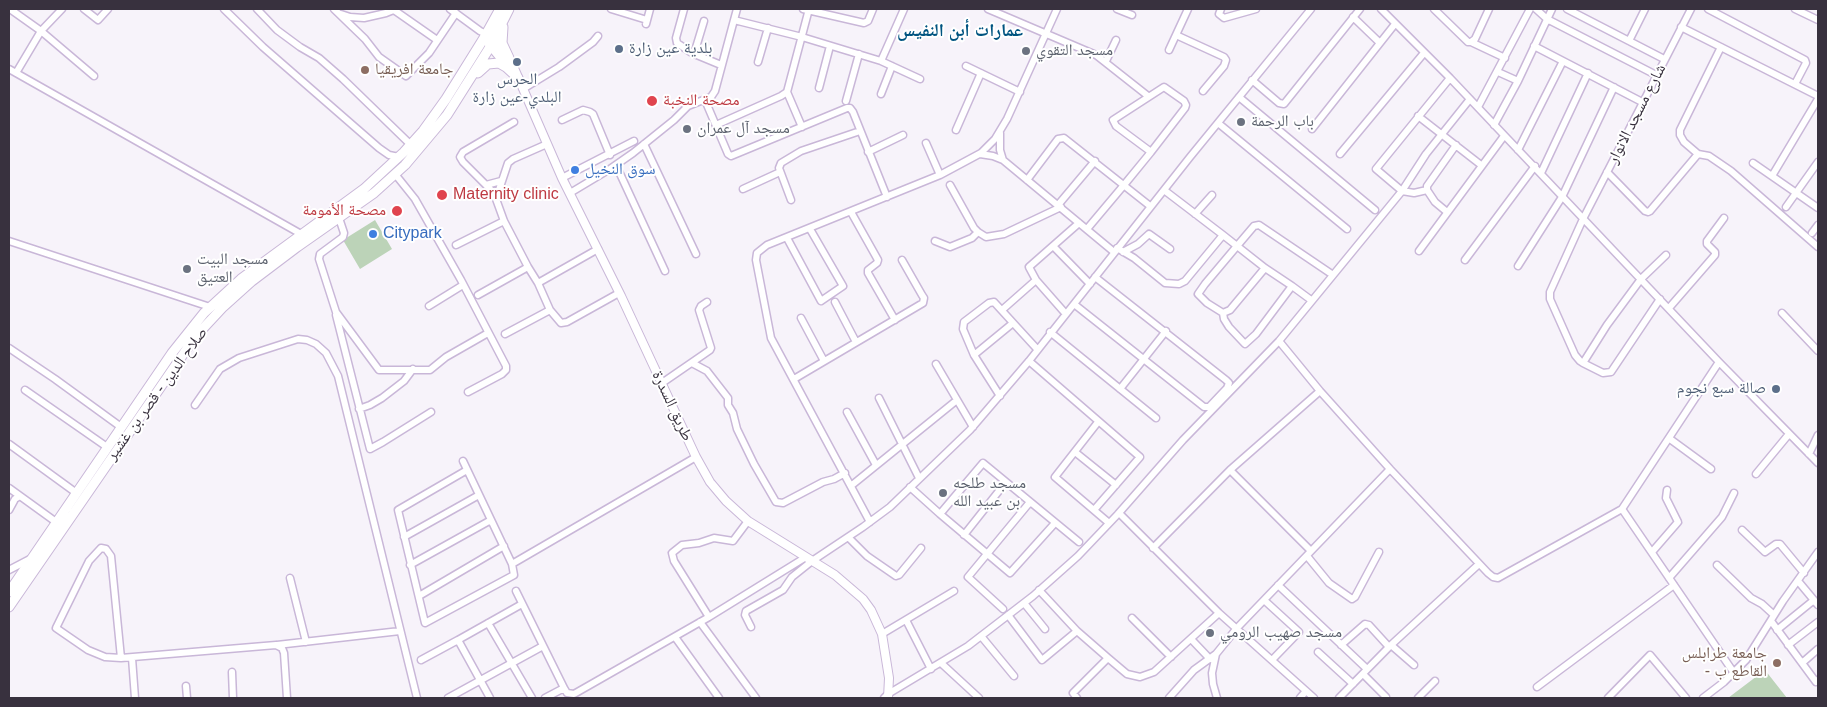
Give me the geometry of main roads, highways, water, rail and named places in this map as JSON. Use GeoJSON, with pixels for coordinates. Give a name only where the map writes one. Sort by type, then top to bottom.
{"type":"FeatureCollection","features":[{"type":"Feature","properties":{"kind":"highway","name":"صلاح الدين - قصر بن غشير"},"geometry":{"type":"LineString","coordinates":[[9,607],[127,423],[183,353],[222,308],[281,259],[374,193],[395,174],[438,127],[470,80],[487,38],[505,11]]}},
{"type":"Feature","properties":{"kind":"highway"},"geometry":{"type":"LineString","coordinates":[[505,11],[501,40],[509,58]]}},
{"type":"Feature","properties":{"kind":"highway"},"geometry":{"type":"LineString","coordinates":[[9,592],[75,492],[107,447],[127,423],[182,340],[210,307],[240,279],[352,199],[399,157],[411,145],[446,99],[487,38]]}},
{"type":"Feature","properties":{"kind":"highway"},"geometry":{"type":"LineString","coordinates":[[470,80],[486,66],[496,63],[504,65],[518,78]]}},
{"type":"Feature","properties":{"kind":"main road","name":"طريق السدرة"},"geometry":{"type":"LineString","coordinates":[[487,38],[509,58],[562,178],[598,249],[696,457],[718,493],[748,521],[835,575],[858,594],[871,610],[882,634],[888,668],[887,697]]}},
{"type":"Feature","properties":{"kind":"main road"},"geometry":{"type":"LineString","coordinates":[[487,38],[518,78]]}},
{"type":"Feature","properties":{"kind":"place","name":"بلدية عين زارة"},"geometry":{"type":"Point","coordinates":[619,49]}},
{"type":"Feature","properties":{"kind":"place","name":"مسجد التقوي"},"geometry":{"type":"Point","coordinates":[1026,51]}},
{"type":"Feature","properties":{"kind":"place","name":"الحرس البلدي-عين زارة"},"geometry":{"type":"Point","coordinates":[517,62]}},
{"type":"Feature","properties":{"kind":"place","name":"جامعة افريقيا"},"geometry":{"type":"Point","coordinates":[365,70]}},
{"type":"Feature","properties":{"kind":"place","name":"مصحة النخبة"},"geometry":{"type":"Point","coordinates":[652,101]}},
{"type":"Feature","properties":{"kind":"place","name":"باب الرحمة"},"geometry":{"type":"Point","coordinates":[1241,122]}},
{"type":"Feature","properties":{"kind":"place","name":"مسجد آل عمران"},"geometry":{"type":"Point","coordinates":[687,129]}},
{"type":"Feature","properties":{"kind":"place","name":"سوق النخيل"},"geometry":{"type":"Point","coordinates":[575,170]}},
{"type":"Feature","properties":{"kind":"place","name":"Maternity clinic"},"geometry":{"type":"Point","coordinates":[442,195]}},
{"type":"Feature","properties":{"kind":"place","name":"مصحة الأمومة"},"geometry":{"type":"Point","coordinates":[397,211]}},
{"type":"Feature","properties":{"kind":"place","name":"Citypark"},"geometry":{"type":"Point","coordinates":[373,234]}},
{"type":"Feature","properties":{"kind":"place","name":"مسجد البيت العتيق"},"geometry":{"type":"Point","coordinates":[187,269]}},
{"type":"Feature","properties":{"kind":"place","name":"صالة سبع نجوم"},"geometry":{"type":"Point","coordinates":[1776,389]}},
{"type":"Feature","properties":{"kind":"place","name":"مسجد طلحه بن عبيد الله"},"geometry":{"type":"Point","coordinates":[943,493]}},
{"type":"Feature","properties":{"kind":"place","name":"مسجد صهيب الرومي"},"geometry":{"type":"Point","coordinates":[1210,633]}},
{"type":"Feature","properties":{"kind":"place","name":"جامعة طرابلس - القاطع ب"},"geometry":{"type":"Point","coordinates":[1777,663]}},
{"type":"Feature","properties":{"kind":"district","name":"عمارات أبن النفيس"},"geometry":{"type":"Point","coordinates":[960,31]}}]}
